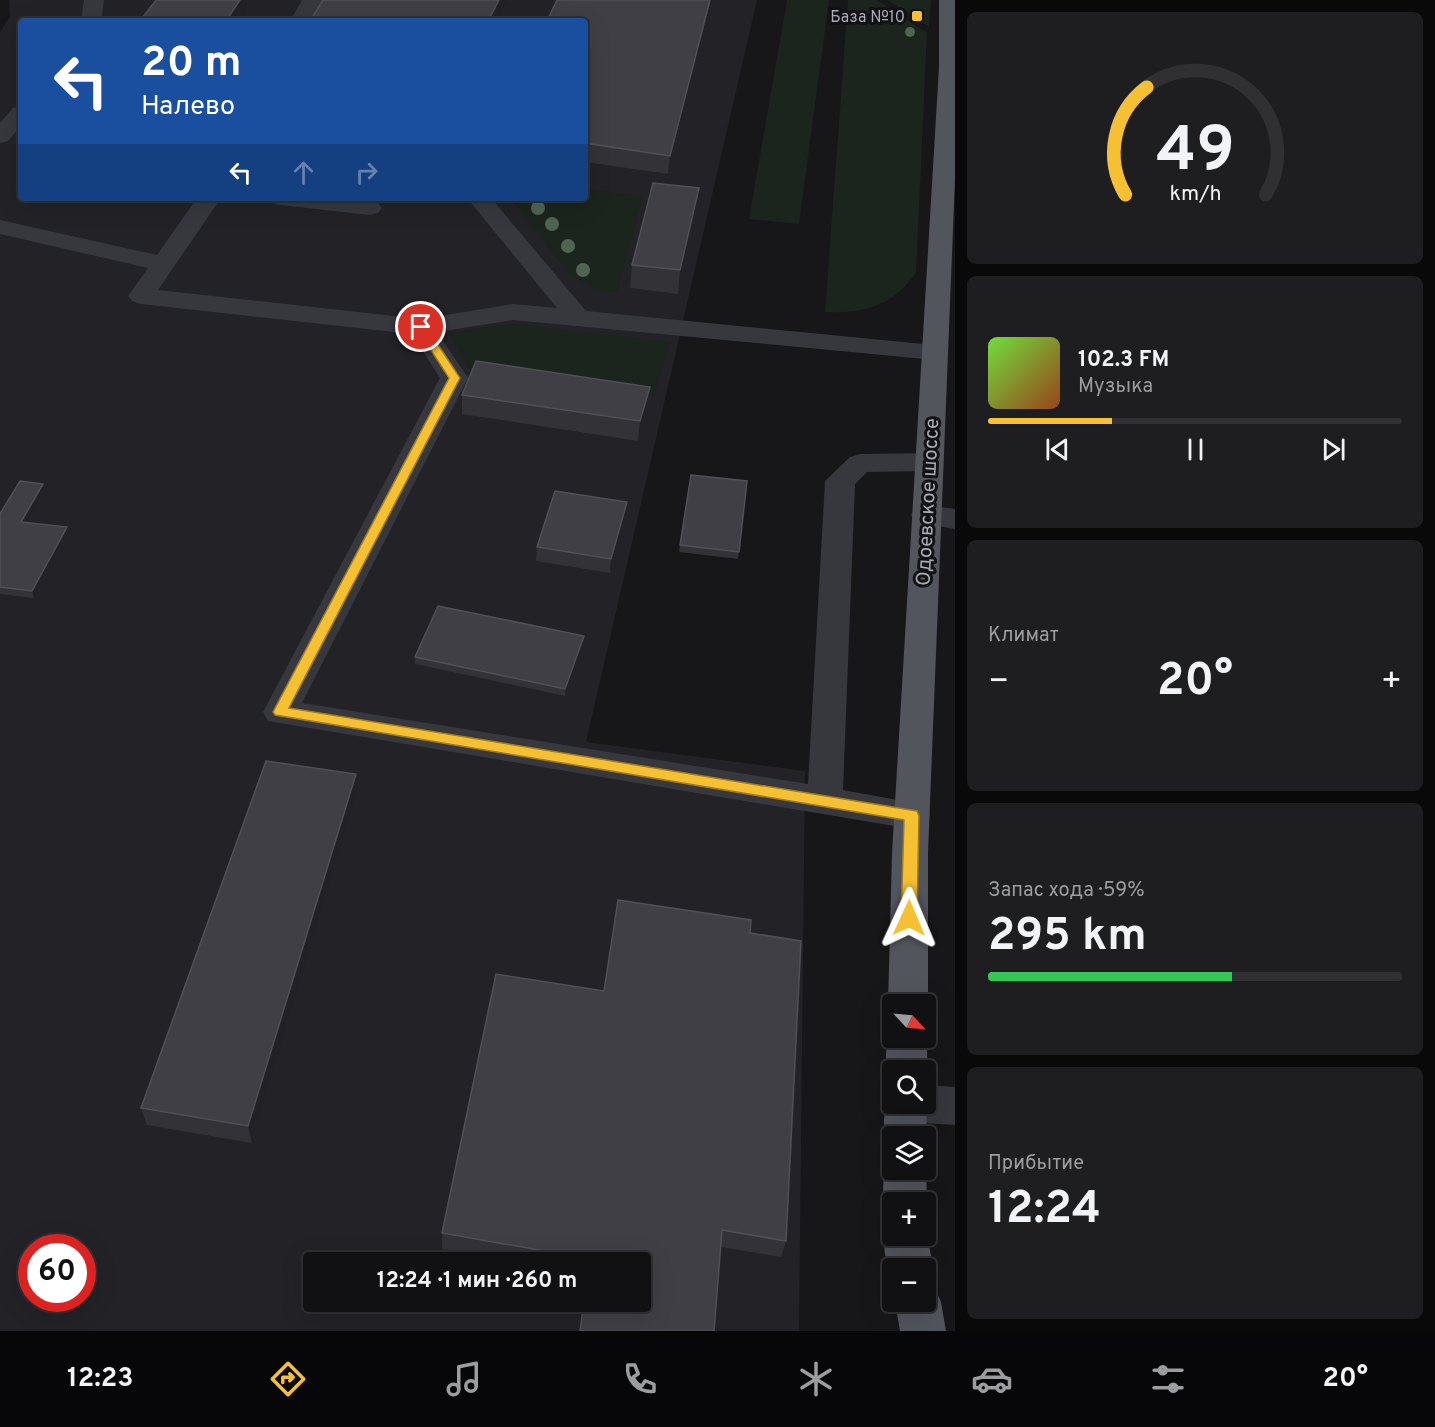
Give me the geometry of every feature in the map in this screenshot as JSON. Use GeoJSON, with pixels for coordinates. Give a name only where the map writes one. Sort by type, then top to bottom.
{"type":"FeatureCollection","features":[{"type":"Feature","properties":{"kind":"main road","name":"Одоевское шоссе"},"geometry":{"type":"LineString","coordinates":[[908,994],[912,816],[941,517],[929,462],[934,352],[948,234],[952,67],[948,0]]}},
{"type":"Feature","properties":{"kind":"main road"},"geometry":{"type":"LineString","coordinates":[[920,1312],[923,1331]]}},
{"type":"Feature","properties":{"kind":"lane"},"geometry":{"type":"LineString","coordinates":[[91,18],[94,0]]}},
{"type":"Feature","properties":{"kind":"lane"},"geometry":{"type":"LineString","coordinates":[[302,18],[312,0]]}},
{"type":"Feature","properties":{"kind":"lane"},"geometry":{"type":"LineString","coordinates":[[0,136],[18,116]]}},
{"type":"Feature","properties":{"kind":"lane"},"geometry":{"type":"LineString","coordinates":[[207,201],[141,296],[421,327],[513,312],[934,352]]}},
{"type":"Feature","properties":{"kind":"lane"},"geometry":{"type":"LineString","coordinates":[[307,201],[370,208]]}},
{"type":"Feature","properties":{"kind":"lane"},"geometry":{"type":"LineString","coordinates":[[481,201],[578,318]]}},
{"type":"Feature","properties":{"kind":"lane"},"geometry":{"type":"LineString","coordinates":[[0,227],[163,264]]}},
{"type":"Feature","properties":{"kind":"lane"},"geometry":{"type":"LineString","coordinates":[[421,327],[454,378],[280,712],[912,816]]}},
{"type":"Feature","properties":{"kind":"lane"},"geometry":{"type":"LineString","coordinates":[[825,801],[840,481],[860,463],[929,462]]}},
{"type":"Feature","properties":{"kind":"lane"},"geometry":{"type":"LineString","coordinates":[[936,1105],[955,1106]]}},
{"type":"Feature","properties":{"kind":"shaded area"},"geometry":{"type":"Polygon","coordinates":[[[9,0],[757,0],[586,742],[805,771],[799,1331],[0,1331],[0,32],[10,16],[9,0]]]}},
{"type":"Feature","properties":{"kind":"shaded area"},"geometry":{"type":"Polygon","coordinates":[[[787,0],[829,0],[799,224],[749,219],[787,0]]]}},
{"type":"Feature","properties":{"kind":"shaded area"},"geometry":{"type":"Polygon","coordinates":[[[848,0],[877,0],[927,33],[916,273],[897,293],[876,306],[852,311],[825,312],[848,0]]]}},
{"type":"Feature","properties":{"kind":"shaded area"},"geometry":{"type":"Polygon","coordinates":[[[887,0],[931,0],[929,27],[887,0]]]}},
{"type":"Feature","properties":{"kind":"shaded area"},"geometry":{"type":"Polygon","coordinates":[[[588,189],[643,196],[617,293],[595,288],[570,275],[513,201],[588,201],[588,189]]]}},
{"type":"Feature","properties":{"kind":"shaded area"},"geometry":{"type":"Polygon","coordinates":[[[512,324],[670,342],[654,396],[624,391],[623,394],[470,371],[449,332],[512,324]]]}},
{"type":"Feature","properties":{"kind":"building"},"geometry":{"type":"Polygon","coordinates":[[[156,0],[240,0],[228,18],[142,18],[156,0]]]}},
{"type":"Feature","properties":{"kind":"building"},"geometry":{"type":"Polygon","coordinates":[[[323,0],[499,0],[490,18],[312,18],[323,0]]]}},
{"type":"Feature","properties":{"kind":"building"},"geometry":{"type":"Polygon","coordinates":[[[557,0],[710,0],[670,156],[588,143],[588,18],[548,18],[557,0]]]}},
{"type":"Feature","properties":{"kind":"building"},"geometry":{"type":"Polygon","coordinates":[[[653,183],[699,188],[680,270],[632,265],[653,183]]]}},
{"type":"Feature","properties":{"kind":"building"},"geometry":{"type":"Polygon","coordinates":[[[476,361],[650,387],[640,421],[462,395],[476,361]]]}},
{"type":"Feature","properties":{"kind":"building"},"geometry":{"type":"Polygon","coordinates":[[[691,475],[747,481],[739,552],[680,545],[691,475]]]}},
{"type":"Feature","properties":{"kind":"building"},"geometry":{"type":"Polygon","coordinates":[[[20,481],[43,484],[21,522],[67,527],[32,591],[0,587],[0,514],[20,481]]]}},
{"type":"Feature","properties":{"kind":"building"},"geometry":{"type":"Polygon","coordinates":[[[555,491],[627,502],[611,559],[537,547],[555,491]]]}},
{"type":"Feature","properties":{"kind":"building"},"geometry":{"type":"Polygon","coordinates":[[[438,606],[584,636],[565,689],[415,657],[438,606]]]}},
{"type":"Feature","properties":{"kind":"building"},"geometry":{"type":"Polygon","coordinates":[[[266,761],[356,774],[248,1126],[141,1108],[266,761]]]}},
{"type":"Feature","properties":{"kind":"building"},"geometry":{"type":"Polygon","coordinates":[[[618,900],[751,920],[750,933],[801,941],[786,1241],[722,1230],[714,1331],[580,1331],[583,1312],[651,1312],[651,1252],[550,1252],[442,1233],[496,974],[604,991],[618,900]]]}},
{"type":"Feature","properties":{"kind":"place","name":"База №10"},"geometry":{"type":"Point","coordinates":[917,16]}},
{"type":"Feature","properties":{"kind":"route"},"geometry":{"type":"LineString","coordinates":[[421,327],[454,378],[280,712],[912,816],[909,918]]}}]}
